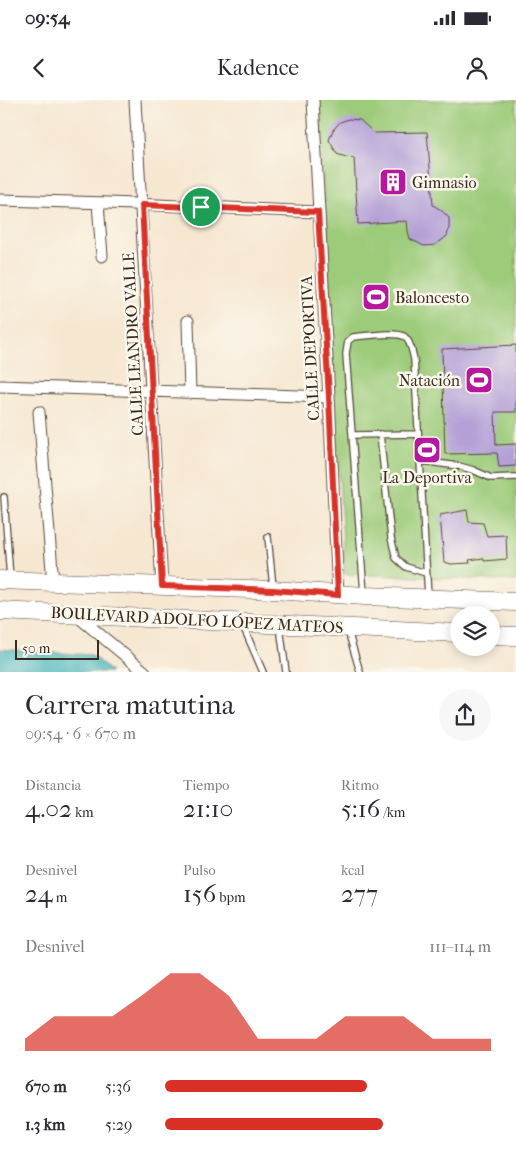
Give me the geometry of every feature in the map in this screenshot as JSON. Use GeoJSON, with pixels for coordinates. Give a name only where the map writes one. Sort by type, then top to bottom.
{"type":"FeatureCollection","features":[{"type":"Feature","properties":{"kind":"main road","name":"BOULEVARD ADOLFO LÓPEZ MATEOS"},"geometry":{"type":"LineString","coordinates":[[5,580],[273,590],[338,595],[516,602]]}},
{"type":"Feature","properties":{"kind":"main road","name":"BOULEVARD ADOLFO LÓPEZ MATEOS"},"geometry":{"type":"LineString","coordinates":[[0,611],[450,633]]}},
{"type":"Feature","properties":{"kind":"main road"},"geometry":{"type":"LineString","coordinates":[[500,635],[516,636]]}},
{"type":"Feature","properties":{"kind":"street","name":"CALLE LEANDRO VALLE"},"geometry":{"type":"LineString","coordinates":[[135,100],[162,586]]}},
{"type":"Feature","properties":{"kind":"street","name":"CALLE DEPORTIVA"},"geometry":{"type":"LineString","coordinates":[[312,100],[338,595]]}},
{"type":"Feature","properties":{"kind":"street"},"geometry":{"type":"LineString","coordinates":[[0,200],[318,212]]}},
{"type":"Feature","properties":{"kind":"street"},"geometry":{"type":"LineString","coordinates":[[98,203],[102,256]]}},
{"type":"Feature","properties":{"kind":"street"},"geometry":{"type":"LineString","coordinates":[[188,321],[190,393]]}},
{"type":"Feature","properties":{"kind":"street"},"geometry":{"type":"LineString","coordinates":[[0,386],[329,397]]}},
{"type":"Feature","properties":{"kind":"street"},"geometry":{"type":"LineString","coordinates":[[39,412],[53,582]]}},
{"type":"Feature","properties":{"kind":"street"},"geometry":{"type":"LineString","coordinates":[[75,614],[145,672]]}},
{"type":"Feature","properties":{"kind":"lane"},"geometry":{"type":"LineString","coordinates":[[364,596],[346,354],[348,341],[354,337],[398,334],[405,337],[409,342],[414,359],[428,598]]}},
{"type":"Feature","properties":{"kind":"lane"},"geometry":{"type":"LineString","coordinates":[[380,434],[396,558],[406,567],[426,573]]}},
{"type":"Feature","properties":{"kind":"lane"},"geometry":{"type":"LineString","coordinates":[[352,435],[418,434]]}},
{"type":"Feature","properties":{"kind":"lane"},"geometry":{"type":"LineString","coordinates":[[420,461],[460,466],[492,478],[516,477]]}},
{"type":"Feature","properties":{"kind":"lane"},"geometry":{"type":"LineString","coordinates":[[4,497],[5,580]]}},
{"type":"Feature","properties":{"kind":"lane"},"geometry":{"type":"LineString","coordinates":[[268,537],[273,590]]}},
{"type":"Feature","properties":{"kind":"lane"},"geometry":{"type":"LineString","coordinates":[[241,622],[263,672]]}},
{"type":"Feature","properties":{"kind":"lane"},"geometry":{"type":"LineString","coordinates":[[280,624],[286,672]]}},
{"type":"Feature","properties":{"kind":"lane"},"geometry":{"type":"LineString","coordinates":[[348,628],[360,672]]}},
{"type":"Feature","properties":{"kind":"green space","name":"La Deportiva"},"geometry":{"type":"Polygon","coordinates":[[[319,100],[516,100],[516,581],[345,574],[319,100]]]}},
{"type":"Feature","properties":{"kind":"water"},"geometry":{"type":"Polygon","coordinates":[[[0,649],[92,655],[111,672],[0,672],[0,649]]]}},
{"type":"Feature","properties":{"kind":"building","name":"Gimnasio"},"geometry":{"type":"Polygon","coordinates":[[[349,119],[360,120],[374,133],[427,132],[433,205],[449,218],[447,236],[435,245],[424,246],[410,239],[407,221],[358,224],[354,158],[337,154],[329,140],[333,130],[340,122],[349,119]]]}},
{"type":"Feature","properties":{"kind":"building","name":"Natación"},"geometry":{"type":"Polygon","coordinates":[[[516,345],[516,412],[495,412],[496,445],[516,444],[516,466],[499,467],[497,453],[445,454],[442,349],[516,345]]]}},
{"type":"Feature","properties":{"kind":"building"},"geometry":{"type":"Polygon","coordinates":[[[467,510],[469,522],[483,523],[487,536],[506,535],[507,559],[484,561],[484,558],[469,560],[470,563],[451,564],[444,562],[440,515],[467,510]]]}},
{"type":"Feature","properties":{"kind":"place","name":"Gimnasio"},"geometry":{"type":"Point","coordinates":[393,182]}},
{"type":"Feature","properties":{"kind":"place","name":"Baloncesto"},"geometry":{"type":"Point","coordinates":[376,297]}},
{"type":"Feature","properties":{"kind":"place","name":"Natación"},"geometry":{"type":"Point","coordinates":[479,380]}},
{"type":"Feature","properties":{"kind":"place","name":"La Deportiva"},"geometry":{"type":"Point","coordinates":[427,450]}},
{"type":"Feature","properties":{"kind":"route"},"geometry":{"type":"LineString","coordinates":[[142,205],[201,207],[318,212],[338,595],[273,590],[162,586],[142,205]]}}]}
